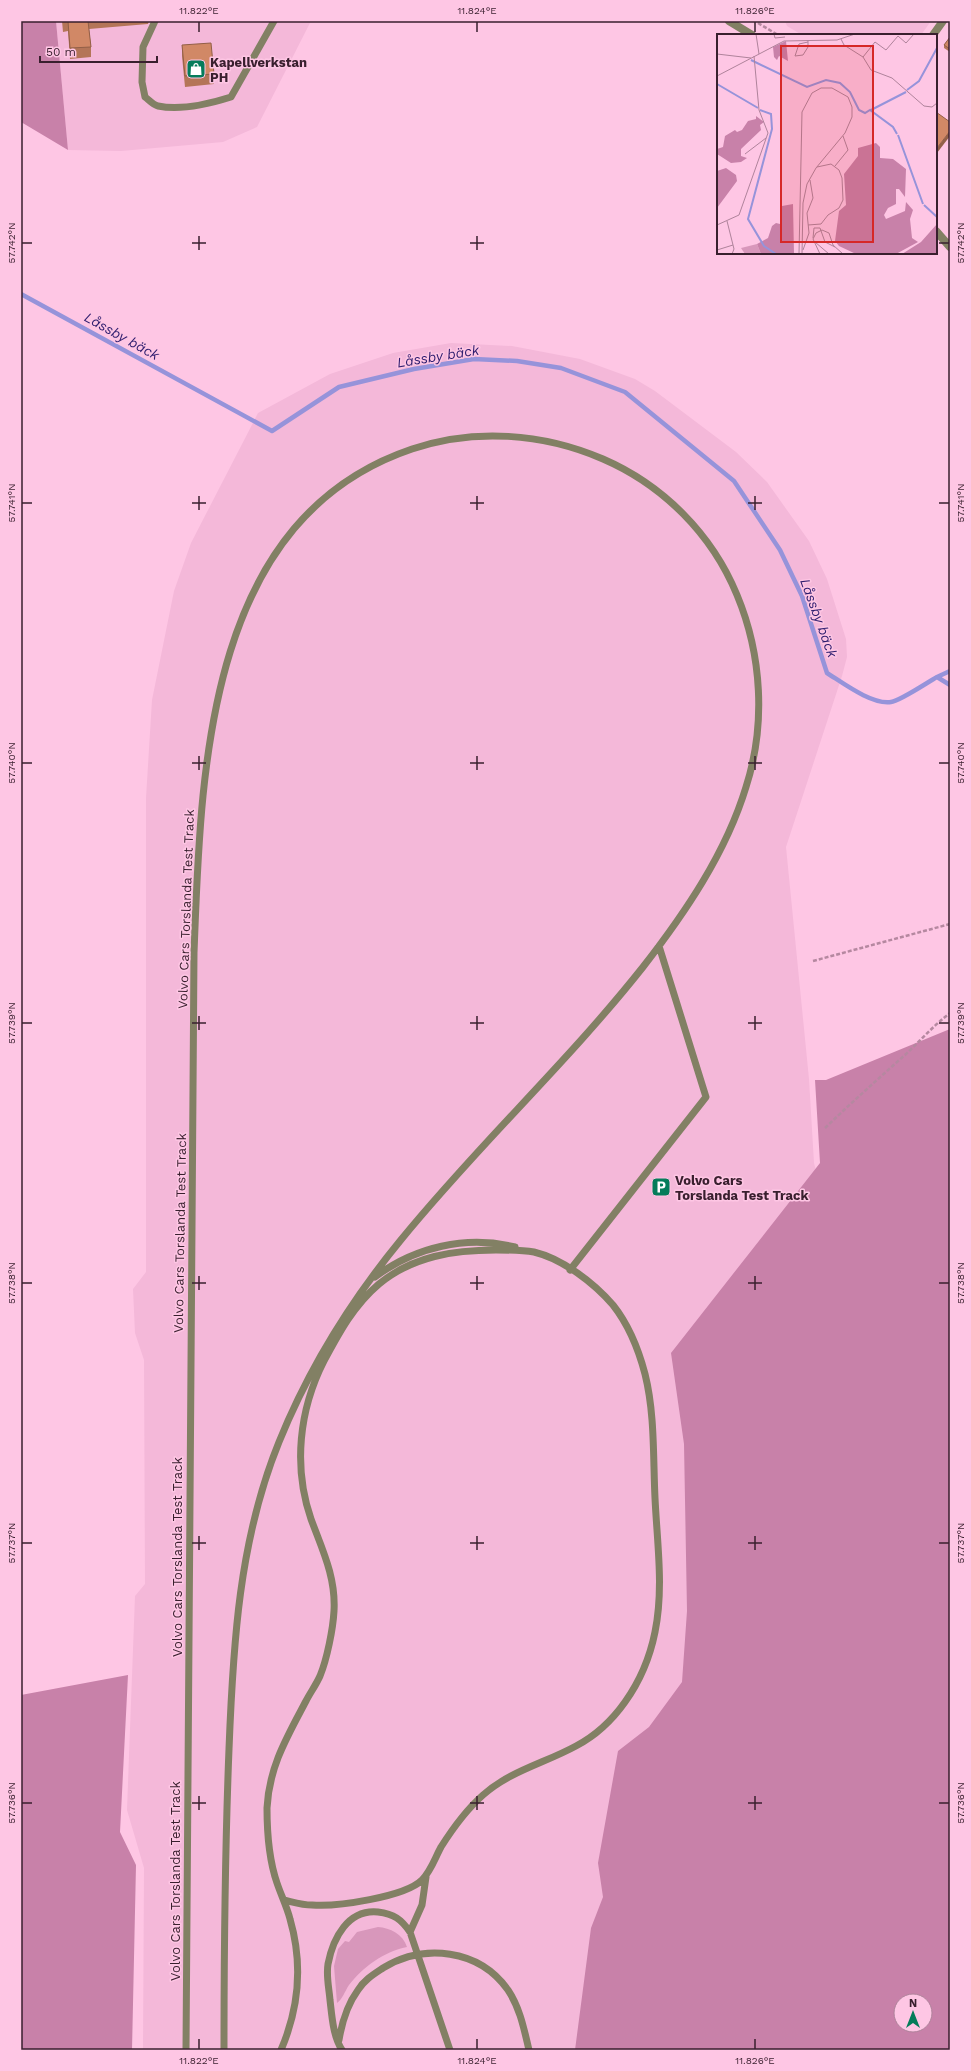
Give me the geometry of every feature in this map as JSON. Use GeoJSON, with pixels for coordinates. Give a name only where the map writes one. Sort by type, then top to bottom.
{"type":"FeatureCollection","features":[{"type":"Feature","properties":{"kind":"street"},"geometry":{"type":"LineString","coordinates":[[730,21],[750,34]]}},
{"type":"Feature","properties":{"kind":"street"},"geometry":{"type":"LineString","coordinates":[[934,34],[943,21]]}},
{"type":"Feature","properties":{"kind":"street"},"geometry":{"type":"LineString","coordinates":[[937,232],[950,247]]}},
{"type":"Feature","properties":{"kind":"lane"},"geometry":{"type":"LineString","coordinates":[[154,22],[143,47],[142,82],[145,97],[156,106],[176,107],[208,105],[231,96],[274,21]]}},
{"type":"Feature","properties":{"kind":"lane","name":"Volvo Cars Torslanda Test Track"},"geometry":{"type":"LineString","coordinates":[[186,2050],[194,967],[197,867],[201,810],[211,739],[225,669],[233,641],[252,595],[268,563],[289,534],[323,497],[346,480],[396,454],[452,438],[480,435],[538,439],[565,445],[593,454],[631,473],[666,498],[687,518],[705,539],[722,564],[735,589],[753,643],[757,666],[759,701],[755,752],[746,787],[737,813],[713,863],[682,915],[612,1006],[433,1202],[364,1286],[344,1315],[318,1359],[281,1436],[262,1491],[245,1560],[238,1602],[232,1659],[225,1845],[224,2050]]}},
{"type":"Feature","properties":{"kind":"lane"},"geometry":{"type":"LineString","coordinates":[[570,1270],[706,1097],[659,946]]}},
{"type":"Feature","properties":{"kind":"lane","name":"Volvo Cars Torslanda Test Track"},"geometry":{"type":"LineString","coordinates":[[364,1286],[398,1262],[414,1254],[443,1246],[481,1242],[495,1243],[530,1251],[544,1256],[570,1270],[594,1287],[613,1306],[630,1333],[645,1374],[651,1409],[660,1584],[654,1639],[642,1674],[616,1714],[580,1744],[508,1778],[492,1788],[458,1822],[439,1850],[426,1877]]}},
{"type":"Feature","properties":{"kind":"lane","name":"Volvo Cars Torslanda Test Track"},"geometry":{"type":"LineString","coordinates":[[281,2050],[293,2019],[299,1982],[298,1960],[291,1922],[276,1880],[270,1857],[267,1807],[273,1765],[320,1677],[334,1613],[330,1570],[304,1497],[300,1475],[299,1450],[302,1428],[315,1382],[342,1329],[354,1312],[374,1288],[399,1270],[430,1257],[454,1252],[481,1250],[530,1251]]}},
{"type":"Feature","properties":{"kind":"lane"},"geometry":{"type":"LineString","coordinates":[[284,1900],[314,1906],[372,1898],[402,1892],[426,1877]]}},
{"type":"Feature","properties":{"kind":"lane"},"geometry":{"type":"LineString","coordinates":[[410,1932],[422,1905],[426,1877]]}},
{"type":"Feature","properties":{"kind":"lane"},"geometry":{"type":"LineString","coordinates":[[340,2048],[332,2017],[328,1982],[328,1964],[334,1943],[346,1923],[364,1913],[375,1912],[395,1916],[401,1920],[410,1932],[450,2050]]}},
{"type":"Feature","properties":{"kind":"lane"},"geometry":{"type":"LineString","coordinates":[[340,2048],[342,2023],[358,1989],[372,1975],[395,1961],[417,1954],[441,1953],[460,1956],[477,1963],[496,1978],[508,1991],[517,2008],[529,2050]]}},
{"type":"Feature","properties":{"kind":"path"},"geometry":{"type":"LineString","coordinates":[[754,21],[776,34]]}},
{"type":"Feature","properties":{"kind":"path"},"geometry":{"type":"LineString","coordinates":[[813,961],[950,924]]}},
{"type":"Feature","properties":{"kind":"path"},"geometry":{"type":"LineString","coordinates":[[825,1128],[856,1098],[906,1054],[934,1024],[950,1014]]}},
{"type":"Feature","properties":{"kind":"shaded area"},"geometry":{"type":"Polygon","coordinates":[[[21,21],[56,21],[68,150],[21,122],[21,21]]]}},
{"type":"Feature","properties":{"kind":"shaded area"},"geometry":{"type":"Polygon","coordinates":[[[56,21],[311,21],[257,127],[223,142],[121,151],[68,150],[56,21]]]}},
{"type":"Feature","properties":{"kind":"shaded area"},"geometry":{"type":"Polygon","coordinates":[[[785,21],[931,21],[922,34],[800,34],[787,26],[785,21]]]}},
{"type":"Feature","properties":{"kind":"shaded area"},"geometry":{"type":"Polygon","coordinates":[[[451,343],[512,346],[580,359],[635,379],[655,391],[736,452],[767,482],[809,541],[827,579],[846,639],[847,657],[786,847],[809,1079],[814,1163],[837,1254],[950,2050],[143,2050],[144,1868],[127,1810],[135,1596],[145,1584],[144,1360],[135,1333],[133,1289],[146,1272],[146,798],[152,700],[174,591],[191,543],[258,413],[330,374],[393,353],[451,343]]]}},
{"type":"Feature","properties":{"kind":"shaded area"},"geometry":{"type":"Polygon","coordinates":[[[950,1029],[950,2050],[575,2050],[591,1928],[603,1897],[598,1863],[618,1751],[649,1727],[682,1682],[687,1611],[684,1444],[671,1353],[820,1163],[815,1080],[826,1080],[950,1029]]]}},
{"type":"Feature","properties":{"kind":"shaded area"},"geometry":{"type":"Polygon","coordinates":[[[128,1675],[120,1832],[136,1865],[132,2050],[21,2050],[21,1695],[128,1675]]]}},
{"type":"Feature","properties":{"kind":"shaded area"},"geometry":{"type":"Polygon","coordinates":[[[378,1927],[396,1932],[405,1942],[407,1947],[382,1956],[367,1966],[349,1985],[342,1998],[337,2003],[334,1966],[338,1949],[345,1941],[349,1942],[357,1932],[378,1927]]]}},
{"type":"Feature","properties":{"kind":"building"},"geometry":{"type":"Polygon","coordinates":[[[68,21],[88,21],[91,47],[70,48],[68,21]]]}},
{"type":"Feature","properties":{"kind":"building"},"geometry":{"type":"Polygon","coordinates":[[[950,37],[950,49],[944,45],[950,37]]]}},
{"type":"Feature","properties":{"kind":"building"},"geometry":{"type":"Polygon","coordinates":[[[211,43],[214,74],[185,76],[182,45],[211,43]]]}},
{"type":"Feature","properties":{"kind":"building"},"geometry":{"type":"Polygon","coordinates":[[[937,113],[950,122],[950,131],[937,148],[937,113]]]}},
{"type":"Feature","properties":{"kind":"waterway","name":"Låssby bäck"},"geometry":{"type":"LineString","coordinates":[[21,294],[272,431],[339,387],[414,369],[474,359],[517,361],[561,368],[625,392],[734,481],[780,550],[802,596],[827,673],[867,697],[883,702],[895,701],[937,677],[950,685]]}},
{"type":"Feature","properties":{"kind":"waterway"},"geometry":{"type":"LineString","coordinates":[[937,677],[950,671]]}},
{"type":"Feature","properties":{"kind":"place","name":"Kapellverkstan PH"},"geometry":{"type":"Point","coordinates":[196,69]}},
{"type":"Feature","properties":{"kind":"place","name":"Volvo Cars Torslanda Test Track"},"geometry":{"type":"Point","coordinates":[661,1187]}}]}
